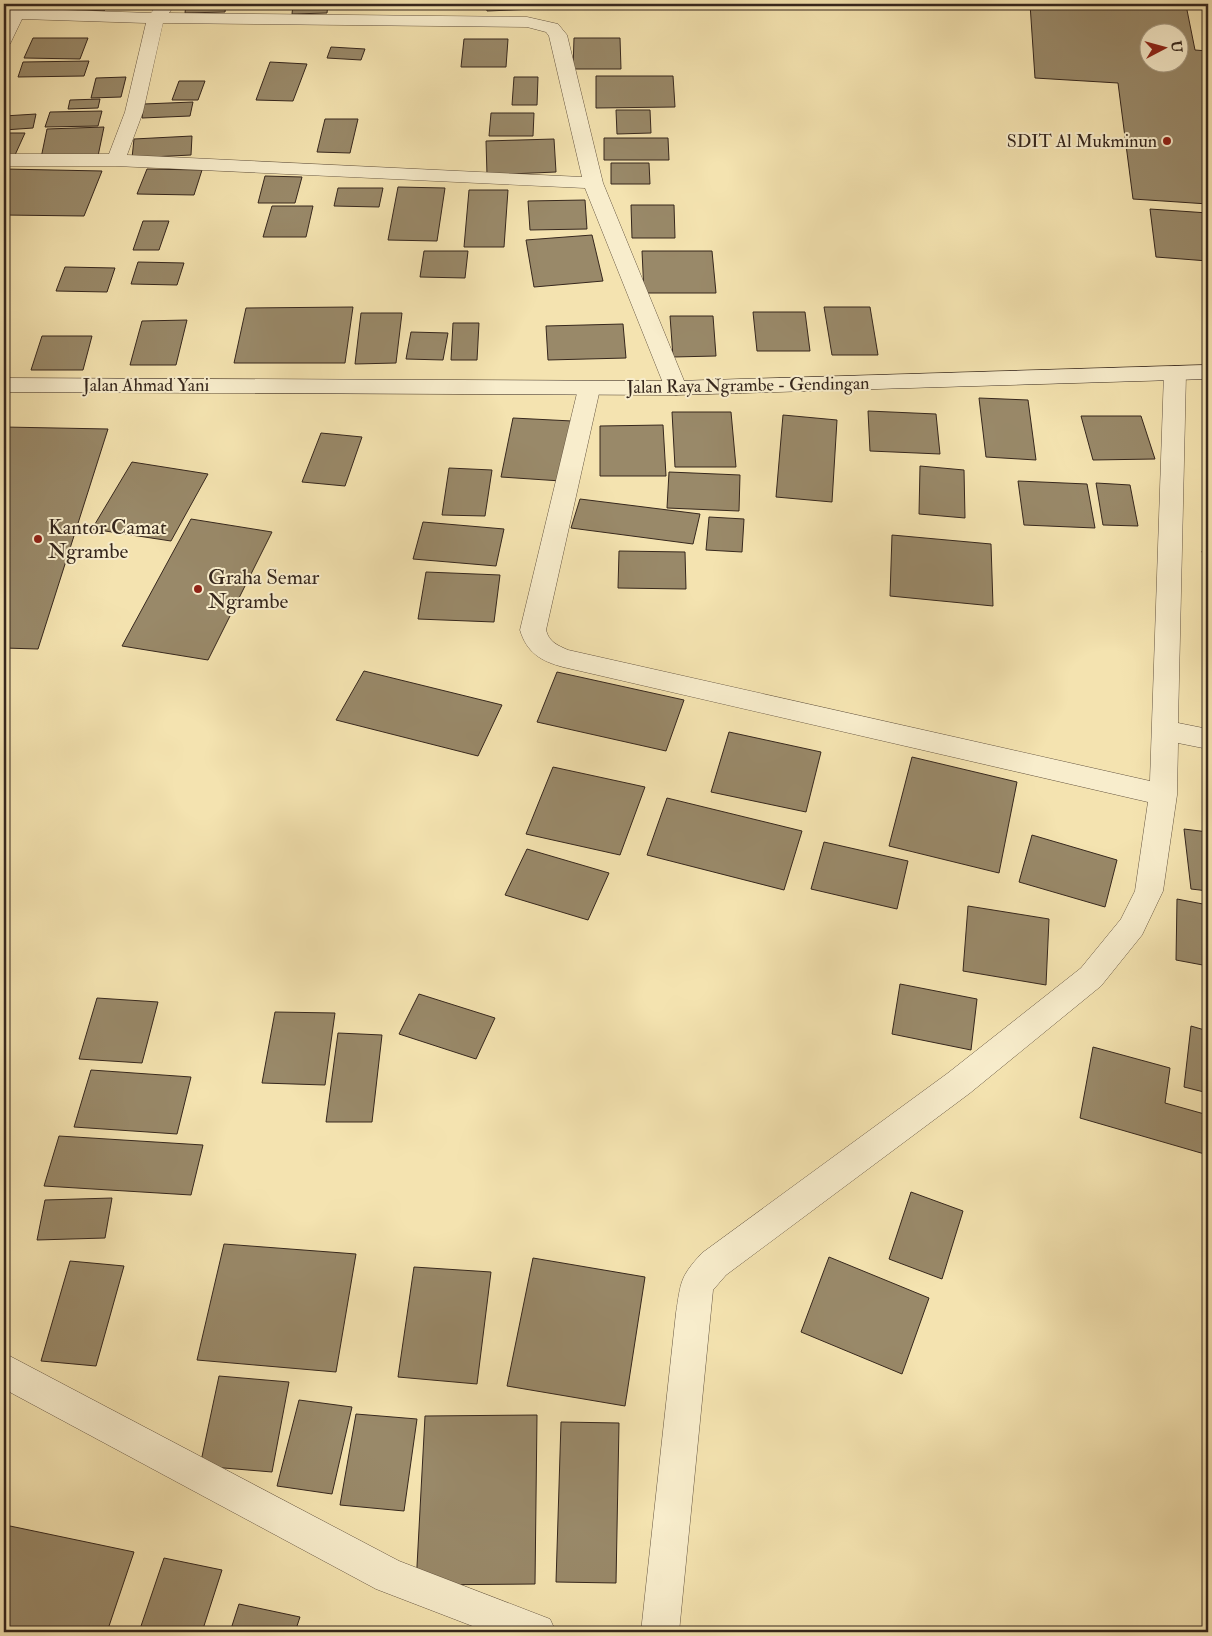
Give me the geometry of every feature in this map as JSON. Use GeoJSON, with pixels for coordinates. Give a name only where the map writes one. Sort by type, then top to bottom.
{"type":"FeatureCollection","features":[{"type":"Feature","properties":{"kind":"street"},"geometry":{"type":"LineString","coordinates":[[116,160],[134,112],[161,11]]}},
{"type":"Feature","properties":{"kind":"street"},"geometry":{"type":"LineString","coordinates":[[4,40],[10,13],[161,11],[527,22],[552,28],[558,35],[593,183],[676,388]]}},
{"type":"Feature","properties":{"kind":"street"},"geometry":{"type":"LineString","coordinates":[[4,160],[116,160],[593,183]]}},
{"type":"Feature","properties":{"kind":"street","name":"Jalan Raya Ngrambe - Gendingan"},"geometry":{"type":"LineString","coordinates":[[288,385],[590,389],[676,388],[1208,372]]}},
{"type":"Feature","properties":{"kind":"street"},"geometry":{"type":"LineString","coordinates":[[660,1632],[693,1313],[698,1283],[714,1264],[959,1083],[1091,977],[1132,927],[1149,891],[1163,794],[1174,373]]}},
{"type":"Feature","properties":{"kind":"street","name":"Jalan Ahmad Yani"},"geometry":{"type":"LineString","coordinates":[[4,385],[288,385]]}},
{"type":"Feature","properties":{"kind":"street"},"geometry":{"type":"LineString","coordinates":[[590,389],[533,630],[536,642],[545,650],[563,658],[1163,794]]}},
{"type":"Feature","properties":{"kind":"street"},"geometry":{"type":"LineString","coordinates":[[1166,730],[1208,739]]}},
{"type":"Feature","properties":{"kind":"street"},"geometry":{"type":"LineString","coordinates":[[4,1370],[389,1576],[537,1632]]}},
{"type":"Feature","properties":{"kind":"building"},"geometry":{"type":"Polygon","coordinates":[[[74,4],[108,4],[104,11],[71,9],[74,4]]]}},
{"type":"Feature","properties":{"kind":"building"},"geometry":{"type":"Polygon","coordinates":[[[115,4],[157,4],[155,7],[114,6],[115,4]]]}},
{"type":"Feature","properties":{"kind":"building"},"geometry":{"type":"Polygon","coordinates":[[[186,4],[226,4],[225,12],[185,13],[186,4]]]}},
{"type":"Feature","properties":{"kind":"building"},"geometry":{"type":"Polygon","coordinates":[[[293,4],[328,4],[327,13],[292,14],[293,4]]]}},
{"type":"Feature","properties":{"kind":"building"},"geometry":{"type":"Polygon","coordinates":[[[486,4],[536,4],[536,9],[487,11],[486,4]]]}},
{"type":"Feature","properties":{"kind":"building","name":"SDIT Al Mukminun"},"geometry":{"type":"Polygon","coordinates":[[[1030,4],[1186,5],[1189,22],[1140,22],[1140,72],[1190,72],[1190,25],[1195,50],[1208,51],[1208,204],[1133,199],[1118,83],[1035,78],[1030,4]]]}},
{"type":"Feature","properties":{"kind":"building"},"geometry":{"type":"Polygon","coordinates":[[[33,38],[88,38],[80,59],[24,58],[33,38]]]}},
{"type":"Feature","properties":{"kind":"building"},"geometry":{"type":"Polygon","coordinates":[[[574,38],[620,38],[621,69],[573,69],[574,38]]]}},
{"type":"Feature","properties":{"kind":"building"},"geometry":{"type":"Polygon","coordinates":[[[464,39],[508,39],[506,67],[461,67],[464,39]]]}},
{"type":"Feature","properties":{"kind":"building"},"geometry":{"type":"Polygon","coordinates":[[[331,47],[365,49],[361,60],[327,58],[331,47]]]}},
{"type":"Feature","properties":{"kind":"building"},"geometry":{"type":"Polygon","coordinates":[[[89,61],[84,76],[18,77],[23,62],[89,61]]]}},
{"type":"Feature","properties":{"kind":"building"},"geometry":{"type":"Polygon","coordinates":[[[270,62],[307,64],[293,101],[256,100],[270,62]]]}},
{"type":"Feature","properties":{"kind":"building"},"geometry":{"type":"Polygon","coordinates":[[[596,76],[673,76],[675,107],[596,108],[596,76]]]}},
{"type":"Feature","properties":{"kind":"building"},"geometry":{"type":"Polygon","coordinates":[[[126,77],[121,97],[91,98],[96,78],[126,77]]]}},
{"type":"Feature","properties":{"kind":"building"},"geometry":{"type":"Polygon","coordinates":[[[514,77],[538,77],[537,105],[512,105],[514,77]]]}},
{"type":"Feature","properties":{"kind":"building"},"geometry":{"type":"Polygon","coordinates":[[[179,81],[205,81],[198,100],[172,100],[179,81]]]}},
{"type":"Feature","properties":{"kind":"building"},"geometry":{"type":"Polygon","coordinates":[[[100,99],[98,108],[68,109],[70,100],[100,99]]]}},
{"type":"Feature","properties":{"kind":"building"},"geometry":{"type":"Polygon","coordinates":[[[193,102],[190,116],[142,118],[144,104],[193,102]]]}},
{"type":"Feature","properties":{"kind":"building"},"geometry":{"type":"Polygon","coordinates":[[[616,110],[650,110],[651,133],[617,134],[616,110]]]}},
{"type":"Feature","properties":{"kind":"building"},"geometry":{"type":"Polygon","coordinates":[[[102,111],[98,126],[45,127],[50,112],[102,111]]]}},
{"type":"Feature","properties":{"kind":"building"},"geometry":{"type":"Polygon","coordinates":[[[491,113],[534,113],[533,136],[489,136],[491,113]]]}},
{"type":"Feature","properties":{"kind":"building"},"geometry":{"type":"Polygon","coordinates":[[[36,114],[33,128],[4,130],[4,116],[36,114]]]}},
{"type":"Feature","properties":{"kind":"building"},"geometry":{"type":"Polygon","coordinates":[[[325,119],[358,119],[350,153],[317,152],[325,119]]]}},
{"type":"Feature","properties":{"kind":"building"},"geometry":{"type":"Polygon","coordinates":[[[104,127],[98,156],[41,158],[47,129],[104,127]]]}},
{"type":"Feature","properties":{"kind":"building"},"geometry":{"type":"Polygon","coordinates":[[[4,133],[25,133],[15,155],[4,155],[4,133]]]}},
{"type":"Feature","properties":{"kind":"building"},"geometry":{"type":"Polygon","coordinates":[[[192,136],[191,155],[132,158],[134,139],[192,136]]]}},
{"type":"Feature","properties":{"kind":"building"},"geometry":{"type":"Polygon","coordinates":[[[604,138],[668,138],[669,160],[604,160],[604,138]]]}},
{"type":"Feature","properties":{"kind":"building"},"geometry":{"type":"Polygon","coordinates":[[[554,139],[556,172],[487,175],[486,141],[554,139]]]}},
{"type":"Feature","properties":{"kind":"building"},"geometry":{"type":"Polygon","coordinates":[[[611,163],[649,163],[650,184],[611,184],[611,163]]]}},
{"type":"Feature","properties":{"kind":"building"},"geometry":{"type":"Polygon","coordinates":[[[4,169],[102,171],[84,216],[4,215],[4,169]]]}},
{"type":"Feature","properties":{"kind":"building"},"geometry":{"type":"Polygon","coordinates":[[[147,169],[202,170],[194,195],[137,194],[147,169]]]}},
{"type":"Feature","properties":{"kind":"building"},"geometry":{"type":"Polygon","coordinates":[[[265,176],[302,177],[295,203],[258,203],[265,176]]]}},
{"type":"Feature","properties":{"kind":"building"},"geometry":{"type":"Polygon","coordinates":[[[398,187],[445,188],[437,241],[388,240],[398,187]]]}},
{"type":"Feature","properties":{"kind":"building"},"geometry":{"type":"Polygon","coordinates":[[[338,188],[383,188],[379,207],[334,206],[338,188]]]}},
{"type":"Feature","properties":{"kind":"building"},"geometry":{"type":"Polygon","coordinates":[[[469,190],[508,190],[504,247],[464,247],[469,190]]]}},
{"type":"Feature","properties":{"kind":"building"},"geometry":{"type":"Polygon","coordinates":[[[585,200],[587,229],[530,230],[528,201],[585,200]]]}},
{"type":"Feature","properties":{"kind":"building"},"geometry":{"type":"Polygon","coordinates":[[[631,205],[674,205],[675,238],[632,238],[631,205]]]}},
{"type":"Feature","properties":{"kind":"building"},"geometry":{"type":"Polygon","coordinates":[[[272,206],[313,206],[306,237],[263,237],[272,206]]]}},
{"type":"Feature","properties":{"kind":"building"},"geometry":{"type":"Polygon","coordinates":[[[1150,209],[1208,213],[1208,261],[1156,257],[1150,209]]]}},
{"type":"Feature","properties":{"kind":"building"},"geometry":{"type":"Polygon","coordinates":[[[143,221],[169,221],[159,250],[133,250],[143,221]]]}},
{"type":"Feature","properties":{"kind":"building"},"geometry":{"type":"Polygon","coordinates":[[[592,235],[603,281],[534,287],[526,240],[592,235]]]}},
{"type":"Feature","properties":{"kind":"building"},"geometry":{"type":"Polygon","coordinates":[[[424,251],[468,251],[465,278],[420,277],[424,251]]]}},
{"type":"Feature","properties":{"kind":"building"},"geometry":{"type":"Polygon","coordinates":[[[642,251],[712,251],[716,293],[644,293],[642,251]]]}},
{"type":"Feature","properties":{"kind":"building"},"geometry":{"type":"Polygon","coordinates":[[[138,262],[184,263],[177,285],[131,284],[138,262]]]}},
{"type":"Feature","properties":{"kind":"building"},"geometry":{"type":"Polygon","coordinates":[[[65,267],[115,268],[107,292],[56,291],[65,267]]]}},
{"type":"Feature","properties":{"kind":"building"},"geometry":{"type":"Polygon","coordinates":[[[353,307],[345,363],[234,363],[246,308],[353,307]]]}},
{"type":"Feature","properties":{"kind":"building"},"geometry":{"type":"Polygon","coordinates":[[[824,307],[870,307],[878,355],[832,355],[824,307]]]}},
{"type":"Feature","properties":{"kind":"building"},"geometry":{"type":"Polygon","coordinates":[[[753,312],[805,312],[810,351],[757,351],[753,312]]]}},
{"type":"Feature","properties":{"kind":"building"},"geometry":{"type":"Polygon","coordinates":[[[361,313],[402,313],[396,363],[355,364],[361,313]]]}},
{"type":"Feature","properties":{"kind":"building"},"geometry":{"type":"Polygon","coordinates":[[[670,316],[713,316],[716,356],[673,357],[670,316]]]}},
{"type":"Feature","properties":{"kind":"building"},"geometry":{"type":"Polygon","coordinates":[[[187,320],[176,365],[130,365],[142,321],[187,320]]]}},
{"type":"Feature","properties":{"kind":"building"},"geometry":{"type":"Polygon","coordinates":[[[453,323],[479,323],[477,360],[451,360],[453,323]]]}},
{"type":"Feature","properties":{"kind":"building"},"geometry":{"type":"Polygon","coordinates":[[[623,324],[626,358],[548,360],[546,326],[623,324]]]}},
{"type":"Feature","properties":{"kind":"building"},"geometry":{"type":"Polygon","coordinates":[[[411,332],[448,333],[443,360],[406,359],[411,332]]]}},
{"type":"Feature","properties":{"kind":"building"},"geometry":{"type":"Polygon","coordinates":[[[42,336],[92,336],[83,370],[31,370],[42,336]]]}},
{"type":"Feature","properties":{"kind":"building"},"geometry":{"type":"Polygon","coordinates":[[[979,398],[1028,400],[1036,460],[986,457],[979,398]]]}},
{"type":"Feature","properties":{"kind":"building"},"geometry":{"type":"Polygon","coordinates":[[[868,411],[936,414],[940,454],[870,451],[868,411]]]}},
{"type":"Feature","properties":{"kind":"building"},"geometry":{"type":"Polygon","coordinates":[[[672,412],[731,412],[736,467],[675,467],[672,412]]]}},
{"type":"Feature","properties":{"kind":"building"},"geometry":{"type":"Polygon","coordinates":[[[783,415],[837,420],[832,502],[776,497],[783,415]]]}},
{"type":"Feature","properties":{"kind":"building"},"geometry":{"type":"Polygon","coordinates":[[[1081,416],[1141,416],[1155,459],[1093,460],[1081,416]]]}},
{"type":"Feature","properties":{"kind":"building"},"geometry":{"type":"Polygon","coordinates":[[[513,418],[572,421],[561,481],[501,477],[513,418]]]}},
{"type":"Feature","properties":{"kind":"building"},"geometry":{"type":"Polygon","coordinates":[[[663,425],[666,476],[600,476],[600,426],[663,425]]]}},
{"type":"Feature","properties":{"kind":"building","name":"Kantor Camat Ngrambe"},"geometry":{"type":"Polygon","coordinates":[[[4,427],[108,429],[38,649],[4,648],[4,427]]]}},
{"type":"Feature","properties":{"kind":"building"},"geometry":{"type":"Polygon","coordinates":[[[321,433],[362,437],[345,486],[302,482],[321,433]]]}},
{"type":"Feature","properties":{"kind":"building"},"geometry":{"type":"Polygon","coordinates":[[[132,462],[208,474],[171,541],[92,529],[132,462]]]}},
{"type":"Feature","properties":{"kind":"building"},"geometry":{"type":"Polygon","coordinates":[[[920,466],[964,470],[965,518],[919,514],[920,466]]]}},
{"type":"Feature","properties":{"kind":"building"},"geometry":{"type":"Polygon","coordinates":[[[449,468],[492,470],[485,516],[442,515],[449,468]]]}},
{"type":"Feature","properties":{"kind":"building"},"geometry":{"type":"Polygon","coordinates":[[[669,472],[740,475],[739,511],[667,508],[669,472]]]}},
{"type":"Feature","properties":{"kind":"building"},"geometry":{"type":"Polygon","coordinates":[[[1018,481],[1087,484],[1095,528],[1024,525],[1018,481]]]}},
{"type":"Feature","properties":{"kind":"building"},"geometry":{"type":"Polygon","coordinates":[[[1096,483],[1130,485],[1138,526],[1103,525],[1096,483]]]}},
{"type":"Feature","properties":{"kind":"building"},"geometry":{"type":"Polygon","coordinates":[[[580,499],[700,514],[693,544],[571,528],[580,499]]]}},
{"type":"Feature","properties":{"kind":"building"},"geometry":{"type":"Polygon","coordinates":[[[709,517],[744,519],[742,552],[706,550],[709,517]]]}},
{"type":"Feature","properties":{"kind":"building","name":"Graha Semar Ngrambe"},"geometry":{"type":"Polygon","coordinates":[[[191,519],[272,532],[208,660],[122,646],[191,519]]]}},
{"type":"Feature","properties":{"kind":"building"},"geometry":{"type":"Polygon","coordinates":[[[423,522],[504,529],[496,566],[413,559],[423,522]]]}},
{"type":"Feature","properties":{"kind":"building"},"geometry":{"type":"Polygon","coordinates":[[[892,535],[991,544],[993,606],[890,596],[892,535]]]}},
{"type":"Feature","properties":{"kind":"building"},"geometry":{"type":"Polygon","coordinates":[[[619,551],[685,552],[686,589],[618,588],[619,551]]]}},
{"type":"Feature","properties":{"kind":"building"},"geometry":{"type":"Polygon","coordinates":[[[1202,551],[1208,551],[1208,571],[1207,571],[1202,551]]]}},
{"type":"Feature","properties":{"kind":"building"},"geometry":{"type":"Polygon","coordinates":[[[426,572],[500,575],[494,622],[418,619],[426,572]]]}},
{"type":"Feature","properties":{"kind":"building"},"geometry":{"type":"Polygon","coordinates":[[[364,671],[502,705],[478,756],[336,720],[364,671]]]}},
{"type":"Feature","properties":{"kind":"building"},"geometry":{"type":"Polygon","coordinates":[[[557,672],[684,700],[666,751],[537,722],[557,672]]]}},
{"type":"Feature","properties":{"kind":"building"},"geometry":{"type":"Polygon","coordinates":[[[729,732],[821,752],[806,812],[711,792],[729,732]]]}},
{"type":"Feature","properties":{"kind":"building"},"geometry":{"type":"Polygon","coordinates":[[[912,757],[1017,782],[999,873],[889,846],[912,757]]]}},
{"type":"Feature","properties":{"kind":"building"},"geometry":{"type":"Polygon","coordinates":[[[553,767],[645,787],[620,855],[526,834],[553,767]]]}},
{"type":"Feature","properties":{"kind":"building"},"geometry":{"type":"Polygon","coordinates":[[[667,798],[802,831],[784,890],[647,855],[667,798]]]}},
{"type":"Feature","properties":{"kind":"building"},"geometry":{"type":"Polygon","coordinates":[[[1184,829],[1208,832],[1208,891],[1191,889],[1184,829]]]}},
{"type":"Feature","properties":{"kind":"building"},"geometry":{"type":"Polygon","coordinates":[[[1032,835],[1117,860],[1105,907],[1019,882],[1032,835]]]}},
{"type":"Feature","properties":{"kind":"building"},"geometry":{"type":"Polygon","coordinates":[[[824,842],[908,861],[897,909],[811,889],[824,842]]]}},
{"type":"Feature","properties":{"kind":"building"},"geometry":{"type":"Polygon","coordinates":[[[527,849],[609,873],[588,920],[505,895],[527,849]]]}},
{"type":"Feature","properties":{"kind":"building"},"geometry":{"type":"Polygon","coordinates":[[[1177,899],[1208,905],[1208,966],[1176,960],[1177,899]]]}},
{"type":"Feature","properties":{"kind":"building"},"geometry":{"type":"Polygon","coordinates":[[[968,906],[1049,919],[1046,985],[963,971],[968,906]]]}},
{"type":"Feature","properties":{"kind":"building"},"geometry":{"type":"Polygon","coordinates":[[[900,984],[977,999],[971,1050],[892,1034],[900,984]]]}},
{"type":"Feature","properties":{"kind":"building"},"geometry":{"type":"Polygon","coordinates":[[[419,994],[495,1018],[476,1059],[399,1034],[419,994]]]}},
{"type":"Feature","properties":{"kind":"building"},"geometry":{"type":"Polygon","coordinates":[[[97,998],[158,1002],[142,1063],[79,1059],[97,998]]]}},
{"type":"Feature","properties":{"kind":"building"},"geometry":{"type":"Polygon","coordinates":[[[275,1012],[335,1013],[325,1085],[262,1083],[275,1012]]]}},
{"type":"Feature","properties":{"kind":"building"},"geometry":{"type":"Polygon","coordinates":[[[1191,1026],[1208,1031],[1208,1093],[1184,1087],[1191,1026]]]}},
{"type":"Feature","properties":{"kind":"building"},"geometry":{"type":"Polygon","coordinates":[[[338,1033],[382,1035],[372,1122],[326,1122],[338,1033]]]}},
{"type":"Feature","properties":{"kind":"building"},"geometry":{"type":"Polygon","coordinates":[[[1093,1047],[1170,1068],[1165,1103],[1208,1115],[1208,1155],[1080,1118],[1093,1047]]]}},
{"type":"Feature","properties":{"kind":"building"},"geometry":{"type":"Polygon","coordinates":[[[91,1070],[191,1077],[177,1134],[74,1127],[91,1070]]]}},
{"type":"Feature","properties":{"kind":"building"},"geometry":{"type":"Polygon","coordinates":[[[59,1136],[203,1145],[191,1195],[44,1186],[59,1136]]]}},
{"type":"Feature","properties":{"kind":"building"},"geometry":{"type":"Polygon","coordinates":[[[911,1192],[963,1211],[942,1279],[889,1259],[911,1192]]]}},
{"type":"Feature","properties":{"kind":"building"},"geometry":{"type":"Polygon","coordinates":[[[112,1198],[105,1238],[37,1240],[45,1200],[112,1198]]]}},
{"type":"Feature","properties":{"kind":"building"},"geometry":{"type":"Polygon","coordinates":[[[224,1244],[356,1254],[336,1372],[197,1360],[224,1244]]]}},
{"type":"Feature","properties":{"kind":"building"},"geometry":{"type":"Polygon","coordinates":[[[829,1257],[929,1298],[902,1374],[801,1332],[829,1257]]]}},
{"type":"Feature","properties":{"kind":"building"},"geometry":{"type":"Polygon","coordinates":[[[533,1258],[645,1277],[625,1406],[507,1386],[533,1258]]]}},
{"type":"Feature","properties":{"kind":"building"},"geometry":{"type":"Polygon","coordinates":[[[70,1261],[124,1266],[96,1366],[41,1361],[70,1261]]]}},
{"type":"Feature","properties":{"kind":"building"},"geometry":{"type":"Polygon","coordinates":[[[414,1267],[491,1272],[477,1384],[398,1377],[414,1267]]]}},
{"type":"Feature","properties":{"kind":"building"},"geometry":{"type":"Polygon","coordinates":[[[219,1376],[289,1382],[272,1472],[200,1466],[219,1376]]]}},
{"type":"Feature","properties":{"kind":"building"},"geometry":{"type":"Polygon","coordinates":[[[299,1400],[352,1407],[332,1494],[277,1486],[299,1400]]]}},
{"type":"Feature","properties":{"kind":"building"},"geometry":{"type":"Polygon","coordinates":[[[356,1414],[417,1419],[404,1511],[340,1505],[356,1414]]]}},
{"type":"Feature","properties":{"kind":"building"},"geometry":{"type":"Polygon","coordinates":[[[537,1415],[535,1584],[416,1585],[425,1416],[537,1415]]]}},
{"type":"Feature","properties":{"kind":"building"},"geometry":{"type":"Polygon","coordinates":[[[561,1422],[619,1423],[616,1583],[556,1582],[561,1422]]]}},
{"type":"Feature","properties":{"kind":"building"},"geometry":{"type":"Polygon","coordinates":[[[10,1526],[134,1552],[107,1632],[4,1632],[4,1541],[10,1526]]]}},
{"type":"Feature","properties":{"kind":"building"},"geometry":{"type":"Polygon","coordinates":[[[164,1558],[222,1570],[202,1632],[139,1632],[164,1558]]]}},
{"type":"Feature","properties":{"kind":"building"},"geometry":{"type":"Polygon","coordinates":[[[239,1604],[300,1617],[295,1632],[230,1632],[239,1604]]]}},
{"type":"Feature","properties":{"kind":"place","name":"SDIT Al Mukminun"},"geometry":{"type":"Point","coordinates":[1167,141]}},
{"type":"Feature","properties":{"kind":"place","name":"Kantor Camat Ngrambe"},"geometry":{"type":"Point","coordinates":[38,539]}},
{"type":"Feature","properties":{"kind":"place","name":"Graha Semar Ngrambe"},"geometry":{"type":"Point","coordinates":[198,589]}}]}
